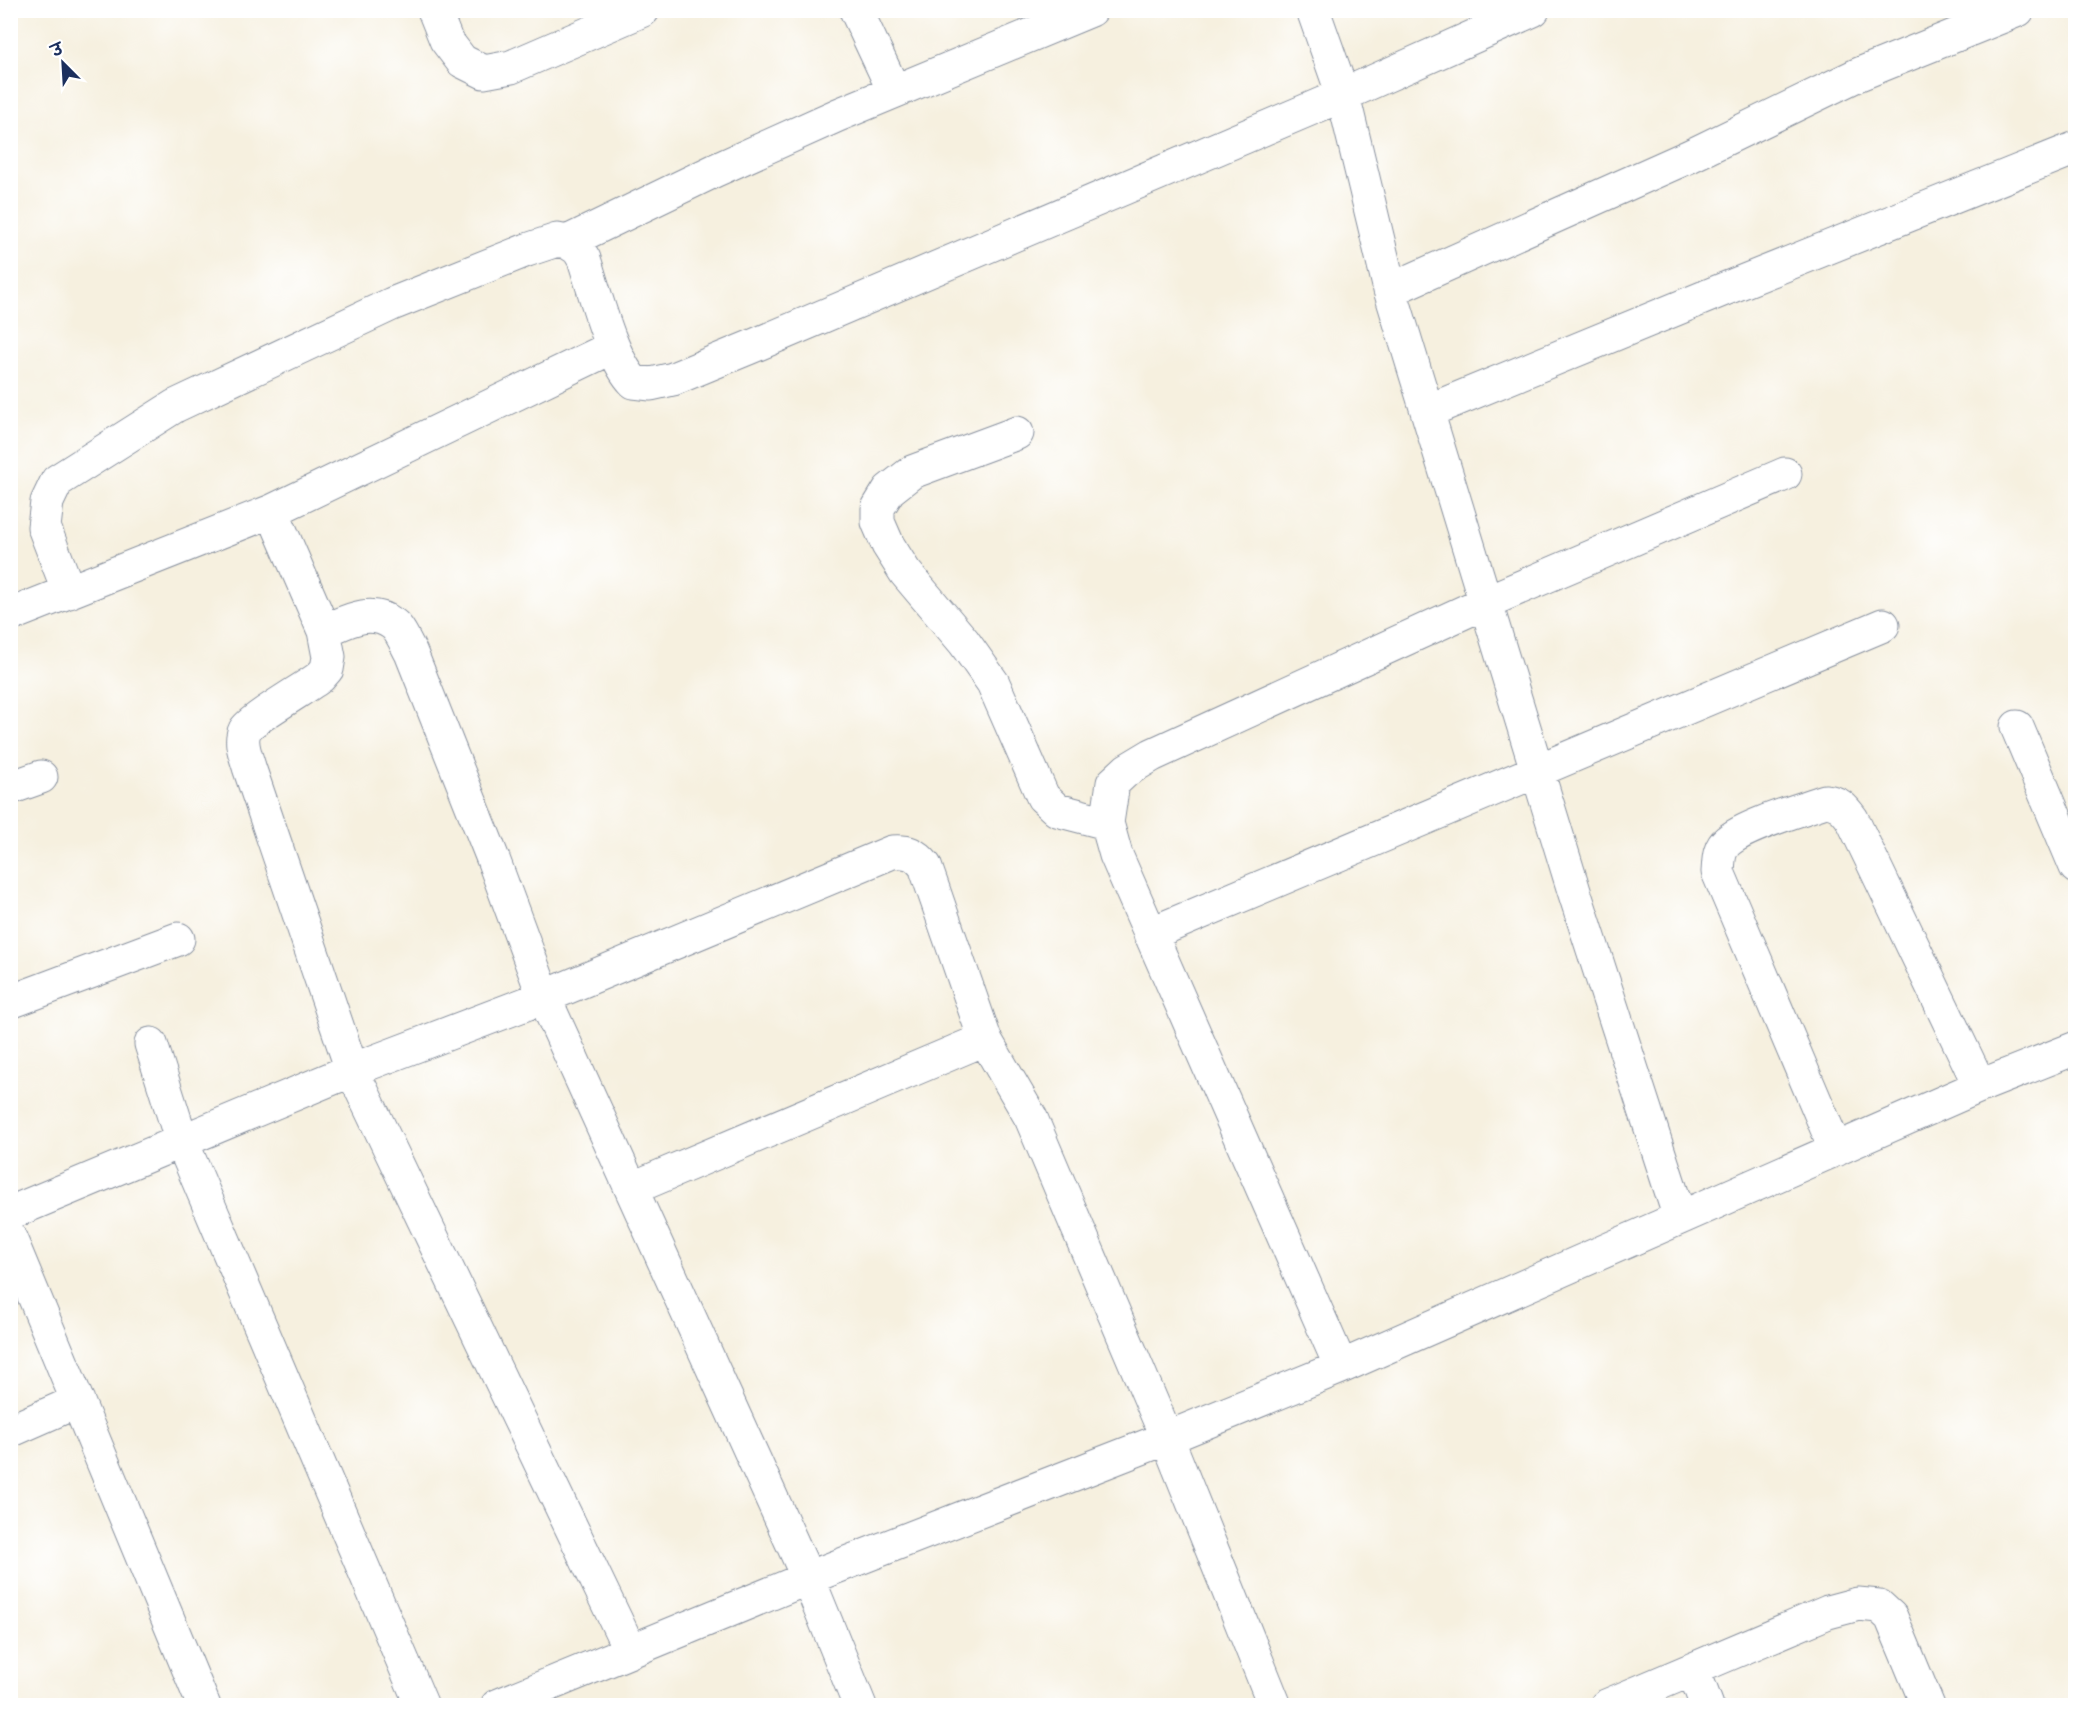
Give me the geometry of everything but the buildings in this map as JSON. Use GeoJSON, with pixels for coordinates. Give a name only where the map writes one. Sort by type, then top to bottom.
{"type":"FeatureCollection","features":[{"type":"Feature","properties":{"kind":"street"},"geometry":{"type":"LineString","coordinates":[[435,10],[446,40],[462,62],[484,72],[511,67],[643,10]]}},
{"type":"Feature","properties":{"kind":"street"},"geometry":{"type":"LineString","coordinates":[[856,10],[894,91]]}},
{"type":"Feature","properties":{"kind":"street"},"geometry":{"type":"LineString","coordinates":[[567,242],[716,170],[894,91],[1091,10]]}},
{"type":"Feature","properties":{"kind":"street"},"geometry":{"type":"LineString","coordinates":[[1313,10],[1343,95],[1390,290],[1537,771],[1680,1218]]}},
{"type":"Feature","properties":{"kind":"street"},"geometry":{"type":"LineString","coordinates":[[69,592],[44,527],[47,502],[57,481],[175,406],[392,304],[527,250],[557,240],[567,242],[578,249],[584,259],[624,373],[634,382],[651,384],[673,379],[1343,95],[1533,10]]}},
{"type":"Feature","properties":{"kind":"street"},"geometry":{"type":"LineString","coordinates":[[1390,290],[1690,156],[1857,75],[2018,10]]}},
{"type":"Feature","properties":{"kind":"street"},"geometry":{"type":"LineString","coordinates":[[1428,411],[2076,148]]}},
{"type":"Feature","properties":{"kind":"street"},"geometry":{"type":"LineString","coordinates":[[10,615],[272,511],[613,347]]}},
{"type":"Feature","properties":{"kind":"street"},"geometry":{"type":"LineString","coordinates":[[1017,433],[912,472],[889,490],[878,508],[878,522],[888,545],[905,572],[971,651],[993,683],[1043,797],[1057,810],[1107,823]]}},
{"type":"Feature","properties":{"kind":"street"},"geometry":{"type":"LineString","coordinates":[[1341,1367],[1116,855],[1107,823],[1113,783],[1127,770],[1152,755],[1486,602],[1785,474]]}},
{"type":"Feature","properties":{"kind":"street"},"geometry":{"type":"LineString","coordinates":[[272,511],[324,631],[329,657],[327,669],[320,678],[245,729],[242,745],[352,1070],[630,1650]]}},
{"type":"Feature","properties":{"kind":"street"},"geometry":{"type":"LineString","coordinates":[[324,631],[361,616],[379,618],[394,624],[406,644],[493,859],[544,997],[633,1188],[808,1578],[860,1706]]}},
{"type":"Feature","properties":{"kind":"street"},"geometry":{"type":"LineString","coordinates":[[1150,934],[1883,625]]}},
{"type":"Feature","properties":{"kind":"street"},"geometry":{"type":"LineString","coordinates":[[2017,727],[2076,867]]}},
{"type":"Feature","properties":{"kind":"street"},"geometry":{"type":"LineString","coordinates":[[10,788],[41,777]]}},
{"type":"Feature","properties":{"kind":"street"},"geometry":{"type":"LineString","coordinates":[[1836,1150],[1718,872],[1719,854],[1726,842],[1746,830],[1825,801],[1835,802],[1843,807],[1852,819],[1980,1086]]}},
{"type":"Feature","properties":{"kind":"street"},"geometry":{"type":"LineString","coordinates":[[10,1214],[352,1070],[544,997],[891,852],[916,855],[925,866],[985,1039],[1031,1118],[1167,1437],[1275,1706]]}},
{"type":"Feature","properties":{"kind":"street"},"geometry":{"type":"LineString","coordinates":[[10,1002],[178,939]]}},
{"type":"Feature","properties":{"kind":"street"},"geometry":{"type":"LineString","coordinates":[[633,1188],[985,1039]]}},
{"type":"Feature","properties":{"kind":"street"},"geometry":{"type":"LineString","coordinates":[[151,1044],[182,1142],[422,1706]]}},
{"type":"Feature","properties":{"kind":"street"},"geometry":{"type":"LineString","coordinates":[[497,1706],[808,1578],[1341,1367],[1980,1086],[2076,1048]]}},
{"type":"Feature","properties":{"kind":"street"},"geometry":{"type":"LineString","coordinates":[[10,1238],[204,1706]]}},
{"type":"Feature","properties":{"kind":"street"},"geometry":{"type":"LineString","coordinates":[[10,1431],[78,1401]]}},
{"type":"Feature","properties":{"kind":"street"},"geometry":{"type":"LineString","coordinates":[[1606,1706],[1828,1612],[1858,1604],[1879,1606],[1891,1617],[1928,1706]]}},
{"type":"Feature","properties":{"kind":"street"},"geometry":{"type":"LineString","coordinates":[[1692,1669],[1707,1706]]}}]}
